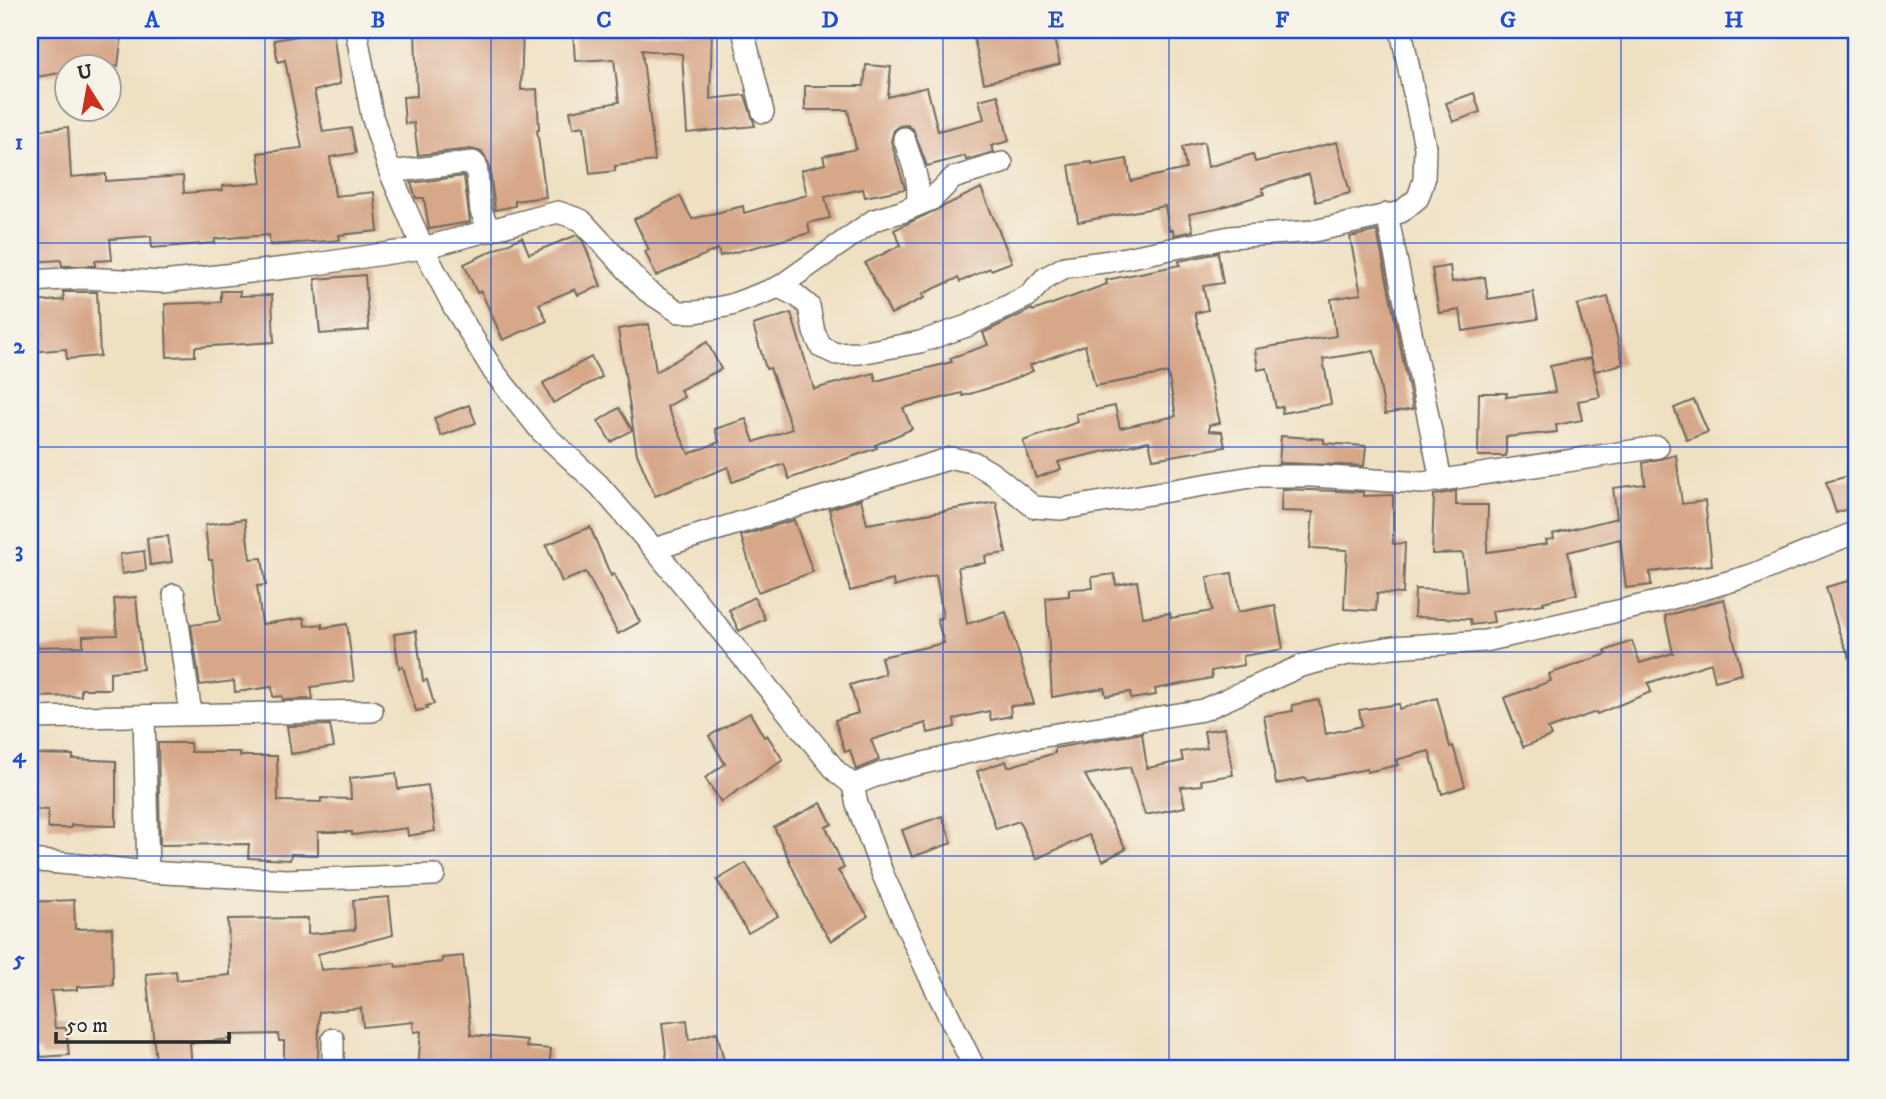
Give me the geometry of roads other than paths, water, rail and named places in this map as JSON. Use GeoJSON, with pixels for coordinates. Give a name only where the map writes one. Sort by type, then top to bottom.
{"type":"FeatureCollection","features":[{"type":"Feature","properties":{"kind":"street"},"geometry":{"type":"LineString","coordinates":[[356,30],[372,116],[390,172],[423,248],[467,329],[514,400],[541,431],[599,485],[836,772],[853,785],[883,875],[975,1069]]}},
{"type":"Feature","properties":{"kind":"street"},"geometry":{"type":"LineString","coordinates":[[743,30],[762,112]]}},
{"type":"Feature","properties":{"kind":"street"},"geometry":{"type":"LineString","coordinates":[[779,287],[809,306],[814,331],[821,347],[836,354],[860,353],[920,342],[967,326],[1028,296],[1045,278],[1065,267],[1111,261],[1230,237],[1314,231],[1401,212],[1418,198],[1424,180],[1425,148],[1401,30]]}},
{"type":"Feature","properties":{"kind":"street"},"geometry":{"type":"LineString","coordinates":[[904,138],[918,178],[917,204]]}},
{"type":"Feature","properties":{"kind":"street"},"geometry":{"type":"LineString","coordinates":[[390,172],[473,162],[476,165],[481,211],[490,231]]}},
{"type":"Feature","properties":{"kind":"street"},"geometry":{"type":"LineString","coordinates":[[30,281],[82,278],[163,282],[303,266],[423,248],[558,212],[574,216],[588,226],[647,291],[679,312],[696,312],[731,305],[779,287],[874,220],[932,199],[953,178],[1002,163]]}},
{"type":"Feature","properties":{"kind":"street"},"geometry":{"type":"LineString","coordinates":[[1387,214],[1441,480]]}},
{"type":"Feature","properties":{"kind":"street"},"geometry":{"type":"LineString","coordinates":[[654,549],[951,458],[973,462],[1034,506],[1061,509],[1257,476],[1423,482],[1658,447]]}},
{"type":"Feature","properties":{"kind":"street"},"geometry":{"type":"LineString","coordinates":[[853,785],[886,772],[985,747],[1085,727],[1135,722],[1203,710],[1301,666],[1344,655],[1393,647],[1485,641],[1662,601],[1752,575],[1856,532]]}},
{"type":"Feature","properties":{"kind":"street"},"geometry":{"type":"LineString","coordinates":[[174,595],[191,714]]}},
{"type":"Feature","properties":{"kind":"street"},"geometry":{"type":"LineString","coordinates":[[30,718],[372,711]]}},
{"type":"Feature","properties":{"kind":"street"},"geometry":{"type":"LineString","coordinates":[[145,716],[148,872]]}},
{"type":"Feature","properties":{"kind":"street"},"geometry":{"type":"LineString","coordinates":[[30,860],[148,872],[286,880],[434,875]]}},
{"type":"Feature","properties":{"kind":"street"},"geometry":{"type":"LineString","coordinates":[[333,1039],[333,1069]]}}]}
